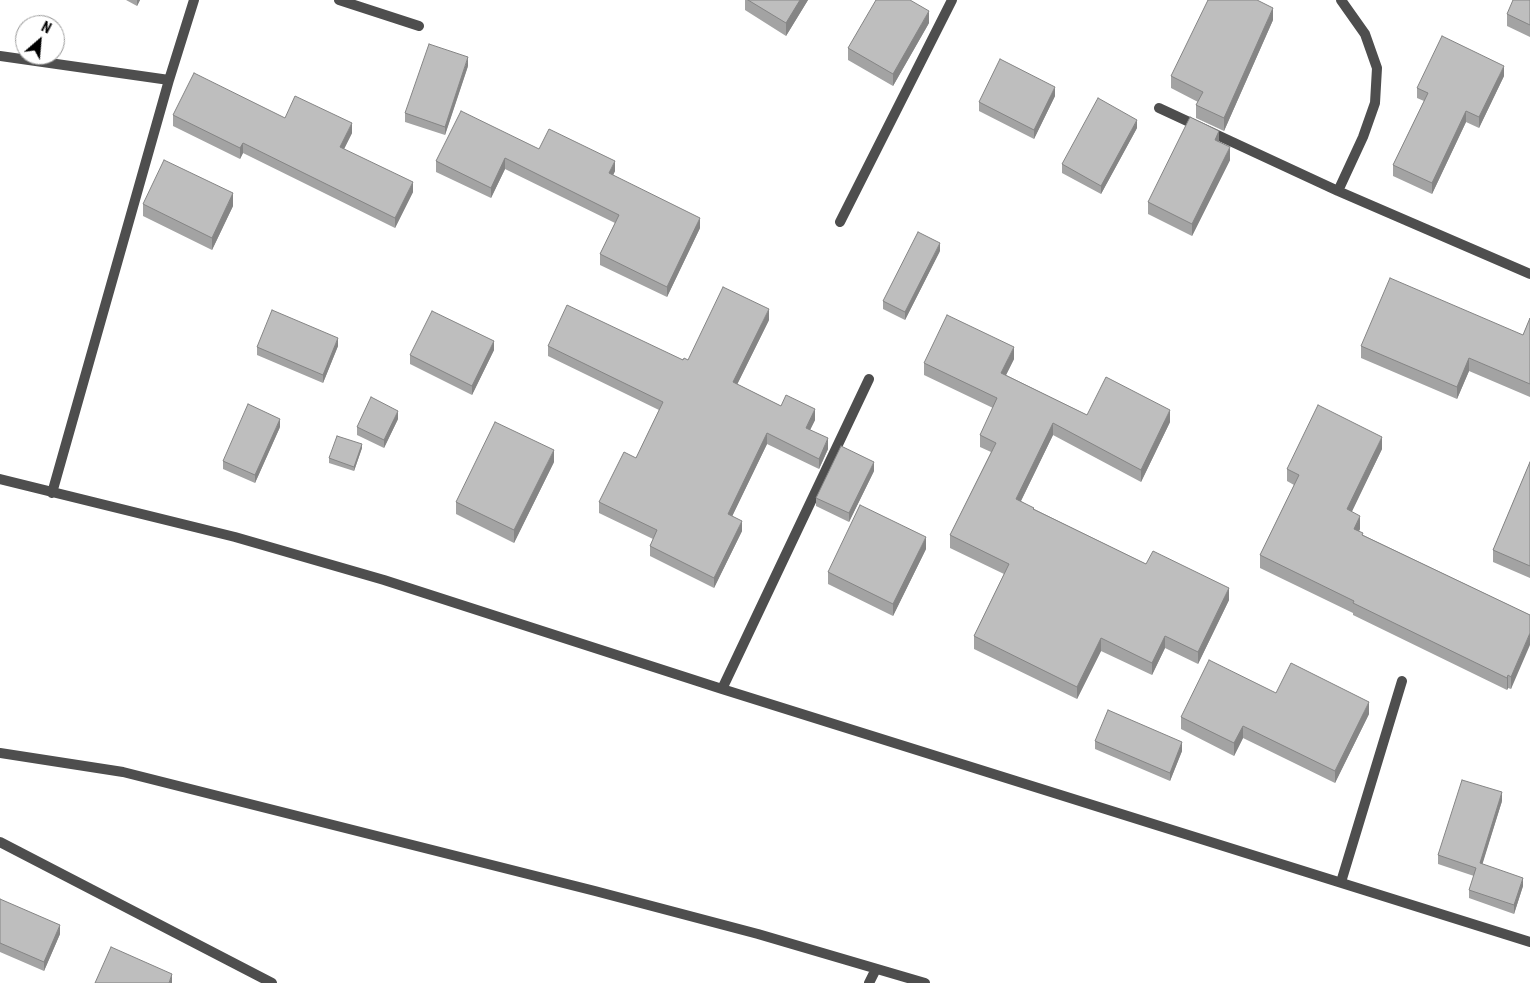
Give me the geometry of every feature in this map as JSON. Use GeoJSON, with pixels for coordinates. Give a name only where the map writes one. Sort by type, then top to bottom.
{"type":"FeatureCollection","features":[{"type":"Feature","properties":{"kind":"street"},"geometry":{"type":"LineString","coordinates":[[52,493],[169,80],[194,0]]}},
{"type":"Feature","properties":{"kind":"street"},"geometry":{"type":"LineString","coordinates":[[339,0],[419,26]]}},
{"type":"Feature","properties":{"kind":"street"},"geometry":{"type":"LineString","coordinates":[[840,222],[952,0]]}},
{"type":"Feature","properties":{"kind":"street"},"geometry":{"type":"LineString","coordinates":[[1338,191],[1363,137],[1375,103],[1377,68],[1365,34],[1341,0]]}},
{"type":"Feature","properties":{"kind":"street"},"geometry":{"type":"LineString","coordinates":[[0,56],[169,80]]}},
{"type":"Feature","properties":{"kind":"street"},"geometry":{"type":"LineString","coordinates":[[1159,108],[1338,191],[1530,274]]}},
{"type":"Feature","properties":{"kind":"street"},"geometry":{"type":"LineString","coordinates":[[722,689],[869,379]]}},
{"type":"Feature","properties":{"kind":"street"},"geometry":{"type":"LineString","coordinates":[[0,479],[235,536],[384,580],[722,689],[1530,942]]}},
{"type":"Feature","properties":{"kind":"street"},"geometry":{"type":"LineString","coordinates":[[1341,882],[1402,681]]}},
{"type":"Feature","properties":{"kind":"street"},"geometry":{"type":"LineString","coordinates":[[0,753],[123,772],[758,934],[925,983]]}},
{"type":"Feature","properties":{"kind":"street"},"geometry":{"type":"LineString","coordinates":[[0,842],[272,983]]}},
{"type":"Feature","properties":{"kind":"street"},"geometry":{"type":"LineString","coordinates":[[869,983],[876,969]]}},
{"type":"Feature","properties":{"kind":"building"},"geometry":{"type":"Polygon","coordinates":[[[748,0],[800,0],[786,23],[748,0]]]}},
{"type":"Feature","properties":{"kind":"building"},"geometry":{"type":"Polygon","coordinates":[[[876,0],[910,0],[929,11],[893,74],[848,48],[876,0]]]}},
{"type":"Feature","properties":{"kind":"building"},"geometry":{"type":"Polygon","coordinates":[[[1208,0],[1257,0],[1273,8],[1224,118],[1196,105],[1203,92],[1171,76],[1208,0]]]}},
{"type":"Feature","properties":{"kind":"building"},"geometry":{"type":"Polygon","coordinates":[[[1513,0],[1530,0],[1530,25],[1507,14],[1513,0]]]}},
{"type":"Feature","properties":{"kind":"building"},"geometry":{"type":"Polygon","coordinates":[[[1442,36],[1504,66],[1479,117],[1466,111],[1432,183],[1393,165],[1428,93],[1417,88],[1442,36]]]}},
{"type":"Feature","properties":{"kind":"building"},"geometry":{"type":"Polygon","coordinates":[[[429,44],[468,57],[445,127],[405,113],[429,44]]]}},
{"type":"Feature","properties":{"kind":"building"},"geometry":{"type":"Polygon","coordinates":[[[1000,59],[1055,87],[1034,130],[979,102],[1000,59]]]}},
{"type":"Feature","properties":{"kind":"building"},"geometry":{"type":"Polygon","coordinates":[[[194,73],[285,118],[295,96],[352,123],[340,147],[413,182],[395,218],[243,143],[240,148],[173,115],[194,73]]]}},
{"type":"Feature","properties":{"kind":"building"},"geometry":{"type":"Polygon","coordinates":[[[1098,98],[1137,120],[1101,186],[1062,164],[1098,98]]]}},
{"type":"Feature","properties":{"kind":"building"},"geometry":{"type":"Polygon","coordinates":[[[461,111],[539,149],[549,129],[615,161],[609,173],[700,218],[667,287],[600,254],[619,215],[505,158],[491,188],[436,161],[461,111]]]}},
{"type":"Feature","properties":{"kind":"building"},"geometry":{"type":"Polygon","coordinates":[[[1190,117],[1219,131],[1215,140],[1230,147],[1192,224],[1148,202],[1190,117]]]}},
{"type":"Feature","properties":{"kind":"building"},"geometry":{"type":"Polygon","coordinates":[[[164,160],[233,193],[212,238],[143,204],[164,160]]]}},
{"type":"Feature","properties":{"kind":"building"},"geometry":{"type":"Polygon","coordinates":[[[918,232],[940,243],[905,312],[883,301],[918,232]]]}},
{"type":"Feature","properties":{"kind":"building"},"geometry":{"type":"Polygon","coordinates":[[[1390,278],[1523,335],[1530,318],[1530,384],[1469,358],[1457,387],[1361,346],[1390,278]]]}},
{"type":"Feature","properties":{"kind":"building"},"geometry":{"type":"Polygon","coordinates":[[[723,287],[769,309],[733,382],[781,406],[786,395],[815,409],[806,428],[828,438],[819,459],[767,433],[728,514],[742,521],[714,578],[650,546],[657,530],[599,502],[624,452],[636,458],[663,402],[548,346],[567,305],[683,360],[684,358],[688,360],[723,287]]]}},
{"type":"Feature","properties":{"kind":"building"},"geometry":{"type":"Polygon","coordinates":[[[272,310],[338,338],[323,375],[257,347],[272,310]]]}},
{"type":"Feature","properties":{"kind":"building"},"geometry":{"type":"Polygon","coordinates":[[[432,311],[494,341],[472,386],[410,355],[432,311]]]}},
{"type":"Feature","properties":{"kind":"building"},"geometry":{"type":"Polygon","coordinates":[[[947,315],[1014,347],[1001,373],[1087,415],[1106,377],[1170,410],[1141,470],[1053,423],[1016,499],[1146,564],[1153,551],[1229,588],[1198,652],[1165,636],[1152,663],[1101,638],[1077,687],[974,636],[1009,564],[950,535],[996,443],[980,435],[997,398],[924,363],[947,315]]]}},
{"type":"Feature","properties":{"kind":"building"},"geometry":{"type":"Polygon","coordinates":[[[371,397],[398,411],[384,440],[357,427],[371,397]]]}},
{"type":"Feature","properties":{"kind":"building"},"geometry":{"type":"Polygon","coordinates":[[[248,404],[280,419],[255,475],[223,461],[248,404]]]}},
{"type":"Feature","properties":{"kind":"building"},"geometry":{"type":"Polygon","coordinates":[[[1318,405],[1382,437],[1347,509],[1360,516],[1354,529],[1363,533],[1362,535],[1530,615],[1530,633],[1511,677],[1508,675],[1507,678],[1353,603],[1354,601],[1260,555],[1299,475],[1287,469],[1318,405]]]}},
{"type":"Feature","properties":{"kind":"building"},"geometry":{"type":"Polygon","coordinates":[[[495,422],[554,450],[514,530],[456,502],[495,422]]]}},
{"type":"Feature","properties":{"kind":"building"},"geometry":{"type":"Polygon","coordinates":[[[337,436],[362,444],[354,467],[329,458],[337,436]]]}},
{"type":"Feature","properties":{"kind":"building"},"geometry":{"type":"Polygon","coordinates":[[[841,446],[874,462],[849,513],[816,498],[841,446]]]}},
{"type":"Feature","properties":{"kind":"building"},"geometry":{"type":"Polygon","coordinates":[[[1530,462],[1530,566],[1493,550],[1530,462]]]}},
{"type":"Feature","properties":{"kind":"building"},"geometry":{"type":"Polygon","coordinates":[[[860,505],[926,537],[893,604],[828,572],[860,505]]]}},
{"type":"Feature","properties":{"kind":"building"},"geometry":{"type":"Polygon","coordinates":[[[1209,660],[1276,693],[1291,663],[1369,702],[1335,771],[1243,726],[1234,743],[1181,717],[1209,660]]]}},
{"type":"Feature","properties":{"kind":"building"},"geometry":{"type":"Polygon","coordinates":[[[1108,710],[1182,742],[1170,773],[1095,741],[1108,710]]]}},
{"type":"Feature","properties":{"kind":"building"},"geometry":{"type":"Polygon","coordinates":[[[1462,780],[1502,792],[1480,863],[1523,878],[1514,905],[1469,890],[1476,868],[1438,855],[1462,780]]]}},
{"type":"Feature","properties":{"kind":"building"},"geometry":{"type":"Polygon","coordinates":[[[0,899],[60,925],[44,962],[0,943],[0,899]]]}},
{"type":"Feature","properties":{"kind":"building"},"geometry":{"type":"Polygon","coordinates":[[[111,947],[172,974],[169,983],[95,983],[111,947]]]}}]}
